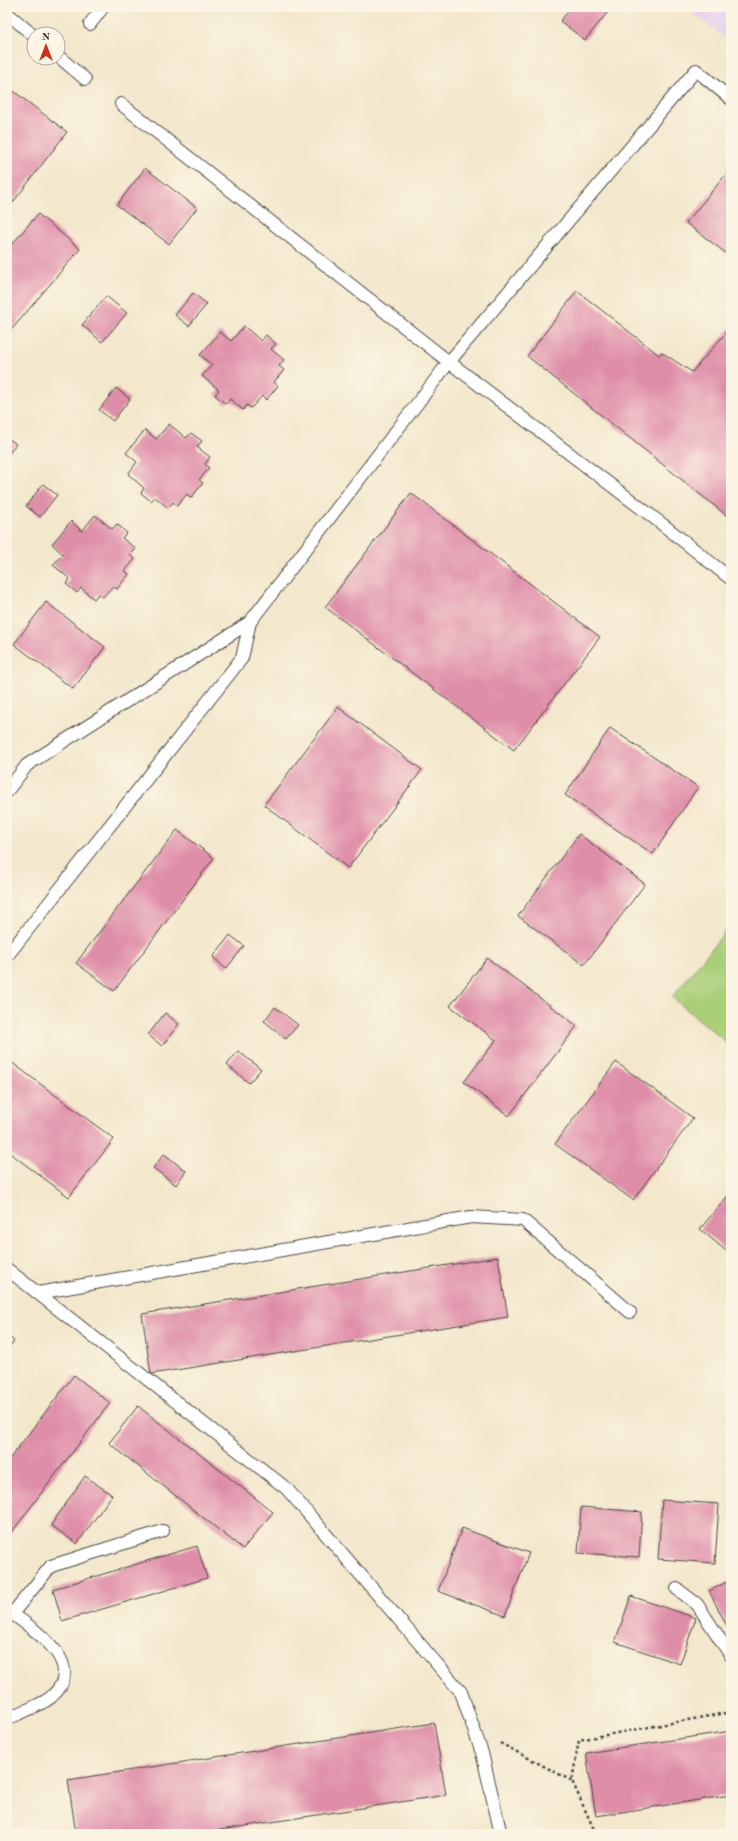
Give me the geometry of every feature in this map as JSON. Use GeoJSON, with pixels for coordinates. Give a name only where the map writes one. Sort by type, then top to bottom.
{"type":"FeatureCollection","features":[{"type":"Feature","properties":{"kind":"lane"},"geometry":{"type":"LineString","coordinates":[[90,24],[103,7]]}},
{"type":"Feature","properties":{"kind":"lane"},"geometry":{"type":"LineString","coordinates":[[7,13],[26,29]]}},
{"type":"Feature","properties":{"kind":"lane"},"geometry":{"type":"LineString","coordinates":[[66,63],[85,79]]}},
{"type":"Feature","properties":{"kind":"lane"},"geometry":{"type":"LineString","coordinates":[[7,791],[27,765],[250,622],[449,362],[696,70],[731,99]]}},
{"type":"Feature","properties":{"kind":"lane"},"geometry":{"type":"LineString","coordinates":[[121,104],[449,362],[662,524],[731,580]]}},
{"type":"Feature","properties":{"kind":"lane"},"geometry":{"type":"LineString","coordinates":[[7,956],[242,658],[250,622]]}},
{"type":"Feature","properties":{"kind":"lane"},"geometry":{"type":"LineString","coordinates":[[38,1293],[471,1217],[523,1220],[630,1312]]}},
{"type":"Feature","properties":{"kind":"lane"},"geometry":{"type":"LineString","coordinates":[[7,1269],[287,1489],[460,1692],[482,1753],[501,1834]]}},
{"type":"Feature","properties":{"kind":"lane"},"geometry":{"type":"LineString","coordinates":[[7,1719],[50,1698],[58,1689],[63,1677],[61,1657],[50,1643],[10,1612],[51,1566],[163,1531]]}},
{"type":"Feature","properties":{"kind":"lane"},"geometry":{"type":"LineString","coordinates":[[677,1589],[697,1604],[731,1656]]}},
{"type":"Feature","properties":{"kind":"path"},"geometry":{"type":"LineString","coordinates":[[596,1834],[572,1781],[579,1740],[731,1712]]}},
{"type":"Feature","properties":{"kind":"path"},"geometry":{"type":"LineString","coordinates":[[473,1729],[572,1781]]}},
{"type":"Feature","properties":{"kind":"shaded area"},"geometry":{"type":"Polygon","coordinates":[[[685,7],[731,7],[731,43],[685,7]]]}},
{"type":"Feature","properties":{"kind":"green space"},"geometry":{"type":"Polygon","coordinates":[[[726,931],[731,935],[731,1046],[672,997],[726,931]]]}},
{"type":"Feature","properties":{"kind":"building"},"geometry":{"type":"Polygon","coordinates":[[[572,7],[612,7],[585,40],[560,21],[572,7]]]}},
{"type":"Feature","properties":{"kind":"building"},"geometry":{"type":"Polygon","coordinates":[[[7,86],[67,132],[7,210],[7,86]]]}},
{"type":"Feature","properties":{"kind":"building"},"geometry":{"type":"Polygon","coordinates":[[[145,168],[197,208],[169,244],[117,205],[145,168]]]}},
{"type":"Feature","properties":{"kind":"building"},"geometry":{"type":"Polygon","coordinates":[[[731,168],[731,257],[686,223],[731,168]]]}},
{"type":"Feature","properties":{"kind":"building"},"geometry":{"type":"Polygon","coordinates":[[[38,214],[80,249],[7,335],[7,250],[38,214]]]}},
{"type":"Feature","properties":{"kind":"building"},"geometry":{"type":"Polygon","coordinates":[[[577,291],[659,355],[661,352],[692,372],[731,327],[731,519],[527,356],[577,291]]]}},
{"type":"Feature","properties":{"kind":"building"},"geometry":{"type":"Polygon","coordinates":[[[193,293],[207,304],[189,326],[175,315],[193,293]]]}},
{"type":"Feature","properties":{"kind":"building"},"geometry":{"type":"Polygon","coordinates":[[[106,296],[127,313],[102,342],[82,325],[106,296]]]}},
{"type":"Feature","properties":{"kind":"building"},"geometry":{"type":"Polygon","coordinates":[[[244,326],[261,341],[266,335],[276,344],[271,349],[284,360],[279,366],[284,370],[274,382],[278,386],[266,400],[262,396],[251,408],[247,405],[243,410],[230,399],[226,404],[215,395],[219,390],[202,376],[212,365],[200,355],[220,332],[231,341],[244,326]]]}},
{"type":"Feature","properties":{"kind":"building"},"geometry":{"type":"Polygon","coordinates":[[[116,388],[130,399],[113,421],[99,410],[116,388]]]}},
{"type":"Feature","properties":{"kind":"building"},"geometry":{"type":"Polygon","coordinates":[[[169,424],[186,438],[191,433],[202,441],[197,447],[210,457],[205,464],[209,468],[199,480],[203,483],[191,498],[187,494],[177,506],[173,502],[168,508],[155,497],[151,501],[141,493],[144,488],[128,474],[137,462],[126,453],[145,430],[156,439],[169,424]]]}},
{"type":"Feature","properties":{"kind":"building"},"geometry":{"type":"Polygon","coordinates":[[[7,437],[16,444],[7,456],[7,437]]]}},
{"type":"Feature","properties":{"kind":"building"},"geometry":{"type":"Polygon","coordinates":[[[43,484],[57,495],[40,517],[26,506],[43,484]]]}},
{"type":"Feature","properties":{"kind":"building"},"geometry":{"type":"Polygon","coordinates":[[[411,493],[600,637],[514,750],[325,607],[411,493]]]}},
{"type":"Feature","properties":{"kind":"building"},"geometry":{"type":"Polygon","coordinates":[[[95,515],[112,529],[117,524],[127,533],[122,538],[136,549],[130,555],[135,559],[125,571],[129,574],[117,589],[113,586],[103,597],[98,594],[94,599],[81,588],[77,593],[66,584],[70,579],[53,565],[63,554],[52,544],[71,521],[82,531],[95,515]]]}},
{"type":"Feature","properties":{"kind":"building"},"geometry":{"type":"Polygon","coordinates":[[[46,602],[105,647],[73,689],[14,644],[46,602]]]}},
{"type":"Feature","properties":{"kind":"building"},"geometry":{"type":"Polygon","coordinates":[[[338,707],[422,770],[348,868],[264,805],[338,707]]]}},
{"type":"Feature","properties":{"kind":"building"},"geometry":{"type":"Polygon","coordinates":[[[610,728],[698,787],[653,854],[565,795],[610,728]]]}},
{"type":"Feature","properties":{"kind":"building"},"geometry":{"type":"Polygon","coordinates":[[[177,830],[214,858],[114,991],[76,963],[177,830]]]}},
{"type":"Feature","properties":{"kind":"building"},"geometry":{"type":"Polygon","coordinates":[[[579,834],[645,884],[584,965],[518,916],[579,834]]]}},
{"type":"Feature","properties":{"kind":"building"},"geometry":{"type":"Polygon","coordinates":[[[230,935],[244,946],[226,969],[213,957],[230,935]]]}},
{"type":"Feature","properties":{"kind":"building"},"geometry":{"type":"Polygon","coordinates":[[[487,958],[577,1026],[509,1116],[464,1082],[496,1040],[450,1006],[487,958]]]}},
{"type":"Feature","properties":{"kind":"building"},"geometry":{"type":"Polygon","coordinates":[[[275,1007],[298,1025],[286,1039],[264,1021],[275,1007]]]}},
{"type":"Feature","properties":{"kind":"building"},"geometry":{"type":"Polygon","coordinates":[[[165,1013],[179,1024],[162,1046],[148,1035],[165,1013]]]}},
{"type":"Feature","properties":{"kind":"building"},"geometry":{"type":"Polygon","coordinates":[[[238,1051],[261,1069],[249,1083],[227,1065],[238,1051]]]}},
{"type":"Feature","properties":{"kind":"building"},"geometry":{"type":"Polygon","coordinates":[[[7,1059],[114,1139],[69,1197],[7,1151],[7,1059]]]}},
{"type":"Feature","properties":{"kind":"building"},"geometry":{"type":"Polygon","coordinates":[[[616,1062],[693,1118],[633,1200],[555,1144],[616,1062]]]}},
{"type":"Feature","properties":{"kind":"building"},"geometry":{"type":"Polygon","coordinates":[[[164,1154],[186,1171],[176,1185],[153,1168],[164,1154]]]}},
{"type":"Feature","properties":{"kind":"building"},"geometry":{"type":"Polygon","coordinates":[[[731,1192],[731,1255],[700,1229],[731,1192]]]}},
{"type":"Feature","properties":{"kind":"building"},"geometry":{"type":"Polygon","coordinates":[[[498,1257],[508,1317],[151,1374],[142,1314],[498,1257]]]}},
{"type":"Feature","properties":{"kind":"building"},"geometry":{"type":"Polygon","coordinates":[[[7,1335],[14,1341],[7,1350],[7,1335]]]}},
{"type":"Feature","properties":{"kind":"building"},"geometry":{"type":"Polygon","coordinates":[[[74,1375],[110,1403],[11,1533],[7,1530],[7,1462],[74,1375]]]}},
{"type":"Feature","properties":{"kind":"building"},"geometry":{"type":"Polygon","coordinates":[[[138,1406],[273,1512],[243,1549],[109,1443],[138,1406]]]}},
{"type":"Feature","properties":{"kind":"building"},"geometry":{"type":"Polygon","coordinates":[[[85,1476],[112,1495],[77,1544],[51,1525],[85,1476]]]}},
{"type":"Feature","properties":{"kind":"building"},"geometry":{"type":"Polygon","coordinates":[[[662,1500],[719,1504],[715,1563],[658,1559],[662,1500]]]}},
{"type":"Feature","properties":{"kind":"building"},"geometry":{"type":"Polygon","coordinates":[[[581,1507],[642,1512],[639,1557],[578,1553],[581,1507]]]}},
{"type":"Feature","properties":{"kind":"building"},"geometry":{"type":"Polygon","coordinates":[[[462,1528],[529,1553],[505,1616],[438,1591],[462,1528]]]}},
{"type":"Feature","properties":{"kind":"building"},"geometry":{"type":"Polygon","coordinates":[[[197,1546],[207,1578],[62,1621],[53,1589],[197,1546]]]}},
{"type":"Feature","properties":{"kind":"building"},"geometry":{"type":"Polygon","coordinates":[[[731,1580],[731,1627],[728,1628],[709,1591],[731,1580]]]}},
{"type":"Feature","properties":{"kind":"building"},"geometry":{"type":"Polygon","coordinates":[[[631,1596],[696,1618],[680,1664],[615,1642],[631,1596]]]}},
{"type":"Feature","properties":{"kind":"building"},"geometry":{"type":"Polygon","coordinates":[[[434,1723],[446,1795],[194,1834],[76,1834],[68,1780],[434,1723]]]}},
{"type":"Feature","properties":{"kind":"building"},"geometry":{"type":"Polygon","coordinates":[[[731,1731],[731,1795],[596,1816],[586,1753],[731,1731]]]}}]}
